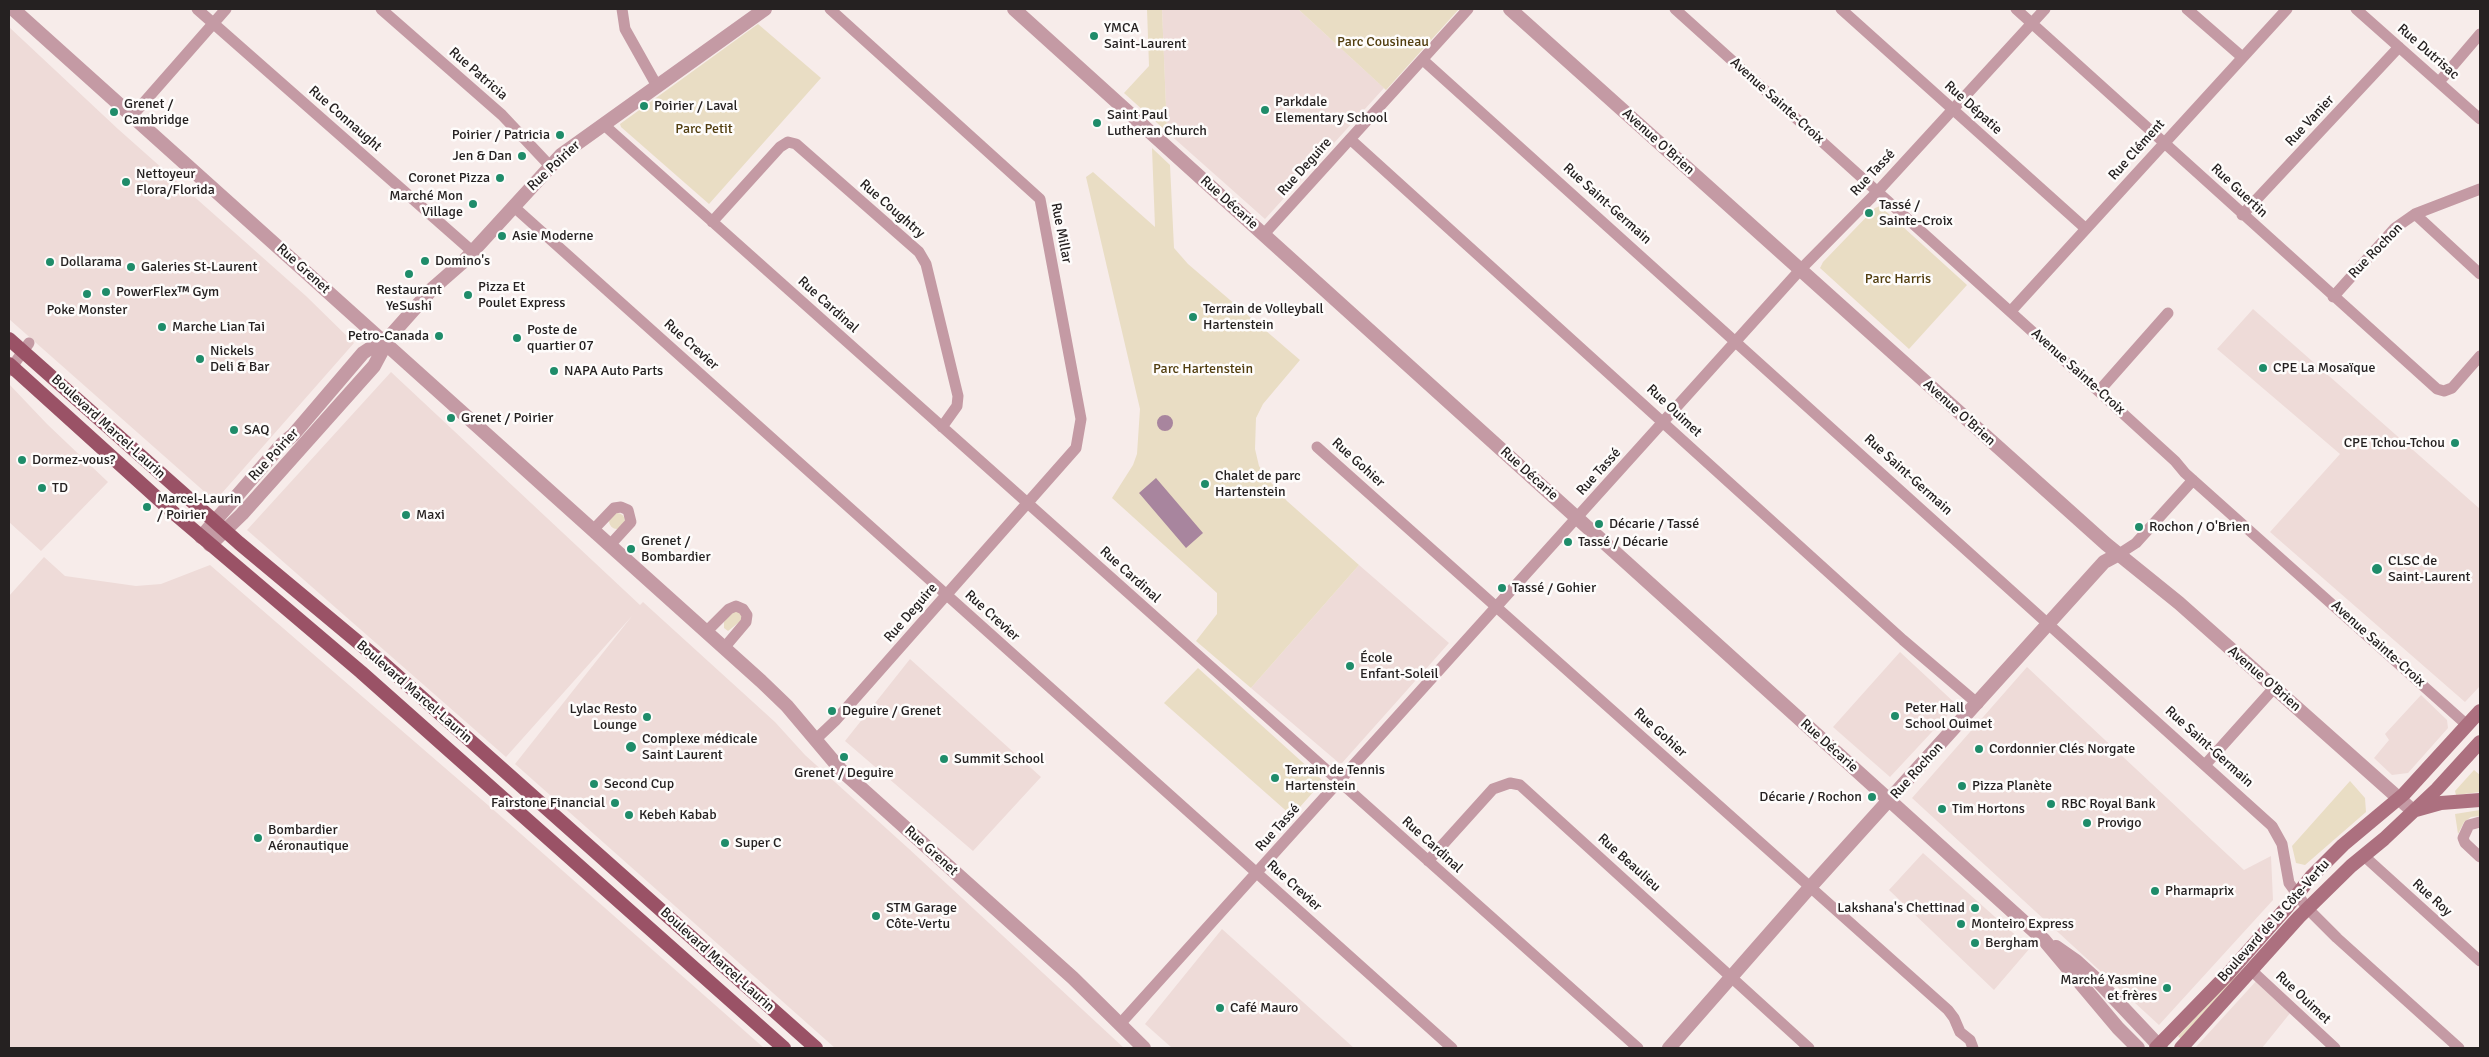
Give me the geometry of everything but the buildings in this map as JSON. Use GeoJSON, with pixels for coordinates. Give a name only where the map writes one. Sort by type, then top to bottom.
{"type":"FeatureCollection","features":[{"type":"Feature","properties":{"kind":"main road","name":"Boulevard Marcel-Laurin"},"geometry":{"type":"LineString","coordinates":[[9,339],[214,521],[383,663],[816,1048]]}},
{"type":"Feature","properties":{"kind":"main road","name":"Boulevard Marcel-Laurin"},"geometry":{"type":"LineString","coordinates":[[9,366],[205,541],[361,672],[784,1048]]}},
{"type":"Feature","properties":{"kind":"main road","name":"Boulevard de la Côte-Vertu"},"geometry":{"type":"LineString","coordinates":[[2158,1047],[2228,974],[2311,876],[2398,798],[2480,711]]}},
{"type":"Feature","properties":{"kind":"main road","name":"Avenue Sainte-Croix"},"geometry":{"type":"LineString","coordinates":[[2467,725],[2480,737]]}},
{"type":"Feature","properties":{"kind":"main road","name":"Boulevard de la Côte-Vertu"},"geometry":{"type":"LineString","coordinates":[[2181,1048],[2308,909],[2351,866],[2413,811],[2480,742]]}},
{"type":"Feature","properties":{"kind":"main road"},"geometry":{"type":"LineString","coordinates":[[2413,811],[2441,804],[2480,800]]}},
{"type":"Feature","properties":{"kind":"main road"},"geometry":{"type":"LineString","coordinates":[[745,1014],[760,998]]}},
{"type":"Feature","properties":{"kind":"street","name":"Rue Grenet"},"geometry":{"type":"LineString","coordinates":[[13,9],[387,339],[593,530],[780,698],[841,770],[1067,973],[1144,1048]]}},
{"type":"Feature","properties":{"kind":"street","name":"Rue Connaught"},"geometry":{"type":"LineString","coordinates":[[197,9],[473,252]]}},
{"type":"Feature","properties":{"kind":"street"},"geometry":{"type":"LineString","coordinates":[[132,116],[226,9]]}},
{"type":"Feature","properties":{"kind":"street","name":"Rue Patricia"},"geometry":{"type":"LineString","coordinates":[[381,9],[502,115],[550,166]]}},
{"type":"Feature","properties":{"kind":"street"},"geometry":{"type":"LineString","coordinates":[[622,9],[625,29],[657,86]]}},
{"type":"Feature","properties":{"kind":"street","name":"Rue Poirier"},"geometry":{"type":"LineString","coordinates":[[205,541],[225,530],[374,366],[387,339],[432,289],[473,252],[550,166],[603,124],[765,9]]}},
{"type":"Feature","properties":{"kind":"street","name":"Rue Millar"},"geometry":{"type":"LineString","coordinates":[[830,9],[1040,199],[1081,419],[1076,448],[1027,504]]}},
{"type":"Feature","properties":{"kind":"street","name":"Rue Décarie"},"geometry":{"type":"LineString","coordinates":[[1014,9],[2044,940],[2118,1028],[2138,1048]]}},
{"type":"Feature","properties":{"kind":"street","name":"Rue Deguire"},"geometry":{"type":"LineString","coordinates":[[1264,234],[1468,9]]}},
{"type":"Feature","properties":{"kind":"street","name":"Avenue O'Brien"},"geometry":{"type":"LineString","coordinates":[[1510,9],[2119,554],[2179,603],[2413,811]]}},
{"type":"Feature","properties":{"kind":"street","name":"Avenue Sainte-Croix"},"geometry":{"type":"LineString","coordinates":[[1675,9],[2011,311],[2193,480],[2467,725]]}},
{"type":"Feature","properties":{"kind":"street","name":"Rue Dépatie"},"geometry":{"type":"LineString","coordinates":[[1841,9],[2085,228]]}},
{"type":"Feature","properties":{"kind":"street","name":"Rue Guertin"},"geometry":{"type":"LineString","coordinates":[[2016,9],[2437,389],[2444,391],[2452,388],[2480,356]]}},
{"type":"Feature","properties":{"kind":"street","name":"Rue Tassé"},"geometry":{"type":"LineString","coordinates":[[1120,1024],[1800,270],[1878,191],[2045,9]]}},
{"type":"Feature","properties":{"kind":"street"},"geometry":{"type":"LineString","coordinates":[[2187,9],[2241,56]]}},
{"type":"Feature","properties":{"kind":"street","name":"Rue Clément"},"geometry":{"type":"LineString","coordinates":[[2011,311],[2241,56],[2287,9]]}},
{"type":"Feature","properties":{"kind":"street","name":"Rue Dutrisac"},"geometry":{"type":"LineString","coordinates":[[2357,9],[2480,119]]}},
{"type":"Feature","properties":{"kind":"street"},"geometry":{"type":"LineString","coordinates":[[2439,82],[2480,34]]}},
{"type":"Feature","properties":{"kind":"street","name":"Rue Vanier"},"geometry":{"type":"LineString","coordinates":[[2242,215],[2399,46]]}},
{"type":"Feature","properties":{"kind":"street","name":"Rue Saint-Germain"},"geometry":{"type":"LineString","coordinates":[[1423,60],[1737,341],[2272,826],[2282,844],[2287,877],[2308,909],[2337,938],[2459,1048]]}},
{"type":"Feature","properties":{"kind":"street","name":"Rue Cardinal"},"geometry":{"type":"LineString","coordinates":[[603,124],[1638,1048]]}},
{"type":"Feature","properties":{"kind":"street","name":"Rue Ouimet"},"geometry":{"type":"LineString","coordinates":[[1350,139],[1875,614],[1978,704]]}},
{"type":"Feature","properties":{"kind":"street","name":"Rue Coughtry"},"geometry":{"type":"LineString","coordinates":[[712,222],[780,147],[788,142],[796,144],[919,252],[926,264],[958,396],[957,406],[942,427]]}},
{"type":"Feature","properties":{"kind":"street","name":"Rue Rochon"},"geometry":{"type":"LineString","coordinates":[[2333,297],[2395,228],[2415,214],[2480,190]]}},
{"type":"Feature","properties":{"kind":"street","name":"Rue Crevier"},"geometry":{"type":"LineString","coordinates":[[513,206],[1452,1048]]}},
{"type":"Feature","properties":{"kind":"street"},"geometry":{"type":"LineString","coordinates":[[2415,214],[2480,274]]}},
{"type":"Feature","properties":{"kind":"street"},"geometry":{"type":"LineString","coordinates":[[2099,392],[2168,313]]}},
{"type":"Feature","properties":{"kind":"street","name":"Rue Poirier"},"geometry":{"type":"LineString","coordinates":[[205,541],[214,521],[282,444],[293,435],[364,353],[387,339]]}},
{"type":"Feature","properties":{"kind":"street"},"geometry":{"type":"LineString","coordinates":[[9,366],[22,350]]}},
{"type":"Feature","properties":{"kind":"street","name":"Rue Gohier"},"geometry":{"type":"LineString","coordinates":[[1317,447],[1954,1018],[1960,1032],[1972,1044]]}},
{"type":"Feature","properties":{"kind":"street","name":"Rue Rochon"},"geometry":{"type":"LineString","coordinates":[[1669,1048],[1810,887],[1978,704],[2104,562],[2136,543],[2193,480]]}},
{"type":"Feature","properties":{"kind":"street","name":"Rue Deguire"},"geometry":{"type":"LineString","coordinates":[[815,740],[836,721],[1027,504]]}},
{"type":"Feature","properties":{"kind":"street"},"geometry":{"type":"LineString","coordinates":[[593,530],[614,508],[621,507],[628,510],[631,522],[610,545]]}},
{"type":"Feature","properties":{"kind":"street"},"geometry":{"type":"LineString","coordinates":[[706,632],[729,609],[736,606],[743,609],[746,615],[746,622],[724,648]]}},
{"type":"Feature","properties":{"kind":"street"},"geometry":{"type":"LineString","coordinates":[[2205,764],[2274,688]]}},
{"type":"Feature","properties":{"kind":"street","name":"Rue Beaulieu"},"geometry":{"type":"LineString","coordinates":[[1428,861],[1493,789],[1510,783],[1520,785],[1809,1048]]}},
{"type":"Feature","properties":{"kind":"street"},"geometry":{"type":"LineString","coordinates":[[2480,822],[2469,825],[2463,838],[2465,843],[2480,857]]}},
{"type":"Feature","properties":{"kind":"street","name":"Rue Roy"},"geometry":{"type":"LineString","coordinates":[[2364,856],[2480,961]]}},
{"type":"Feature","properties":{"kind":"street","name":"Rue Décarie"},"geometry":{"type":"LineString","coordinates":[[2044,940],[2076,961],[2088,972],[2158,1047]]}},
{"type":"Feature","properties":{"kind":"street","name":"Rue Ouimet"},"geometry":{"type":"LineString","coordinates":[[2251,970],[2335,1048]]}},
{"type":"Feature","properties":{"kind":"shaded area","name":"Parkdale Elementary School"},"geometry":{"type":"Polygon","coordinates":[[[1162,9],[1298,9],[1384,88],[1265,219],[1167,132],[1162,9]]]}},
{"type":"Feature","properties":{"kind":"shaded area"},"geometry":{"type":"Polygon","coordinates":[[[9,27],[118,129],[306,296],[354,343],[215,501],[9,319],[9,27]]]}},
{"type":"Feature","properties":{"kind":"shaded area"},"geometry":{"type":"Polygon","coordinates":[[[2253,309],[2480,509],[2480,686],[2465,702],[2270,532],[2340,454],[2217,349],[2253,309]]]}},
{"type":"Feature","properties":{"kind":"shaded area"},"geometry":{"type":"Polygon","coordinates":[[[391,372],[640,605],[643,602],[775,722],[805,755],[1124,1048],[835,1048],[515,764],[632,616],[506,757],[247,530],[391,372]]]}},
{"type":"Feature","properties":{"kind":"shaded area"},"geometry":{"type":"Polygon","coordinates":[[[9,384],[47,424],[108,482],[41,551],[9,522],[9,384]]]}},
{"type":"Feature","properties":{"kind":"shaded area"},"geometry":{"type":"Polygon","coordinates":[[[1165,415],[1173,423],[1165,431],[1157,423],[1165,415]]]}},
{"type":"Feature","properties":{"kind":"shaded area"},"geometry":{"type":"Polygon","coordinates":[[[1156,478],[1203,533],[1186,548],[1139,493],[1156,478]]]}},
{"type":"Feature","properties":{"kind":"shaded area","name":"Bombardier Aéronautique"},"geometry":{"type":"Polygon","coordinates":[[[44,557],[65,576],[136,586],[161,584],[210,565],[496,812],[764,1048],[9,1048],[9,596],[44,557]]]}},
{"type":"Feature","properties":{"kind":"shaded area","name":"École Enfant-Soleil"},"geometry":{"type":"Polygon","coordinates":[[[1359,565],[1449,643],[1342,763],[1339,763],[1251,688],[1359,565]]]}},
{"type":"Feature","properties":{"kind":"shaded area","name":"Peter Hall School Ouimet"},"geometry":{"type":"Polygon","coordinates":[[[1900,652],[1957,705],[1890,777],[1833,727],[1900,652]]]}},
{"type":"Feature","properties":{"kind":"shaded area","name":"Summit School"},"geometry":{"type":"Polygon","coordinates":[[[910,659],[1041,777],[973,851],[845,741],[910,659]]]}},
{"type":"Feature","properties":{"kind":"shaded area"},"geometry":{"type":"Polygon","coordinates":[[[2027,667],[2244,870],[2271,856],[2273,900],[2159,1025],[1912,798],[2027,667]]]}},
{"type":"Feature","properties":{"kind":"shaded area"},"geometry":{"type":"Polygon","coordinates":[[[2421,695],[2447,720],[2448,728],[2408,773],[2392,775],[2374,758],[2389,740],[2385,734],[2421,695]]]}},
{"type":"Feature","properties":{"kind":"shaded area"},"geometry":{"type":"Polygon","coordinates":[[[1923,853],[2030,948],[1994,990],[1889,890],[1923,853]]]}},
{"type":"Feature","properties":{"kind":"shaded area"},"geometry":{"type":"Polygon","coordinates":[[[1222,929],[1354,1048],[1172,1048],[1145,1024],[1222,929]]]}},
{"type":"Feature","properties":{"kind":"shaded area"},"geometry":{"type":"Polygon","coordinates":[[[2258,979],[2291,1012],[2262,1048],[2195,1048],[2258,979]]]}},
{"type":"Feature","properties":{"kind":"green space"},"geometry":{"type":"Polygon","coordinates":[[[1147,9],[1162,9],[1167,132],[1124,93],[1149,66],[1147,9]]]}},
{"type":"Feature","properties":{"kind":"green space","name":"Parc Cousineau"},"geometry":{"type":"Polygon","coordinates":[[[1298,9],[1459,9],[1386,90],[1298,9]]]}},
{"type":"Feature","properties":{"kind":"green space","name":"Parc Petit"},"geometry":{"type":"Polygon","coordinates":[[[758,24],[821,78],[709,204],[621,127],[620,124],[758,24]]]}},
{"type":"Feature","properties":{"kind":"green space","name":"Parc Hartenstein"},"geometry":{"type":"Polygon","coordinates":[[[1152,148],[1170,165],[1174,248],[1188,264],[1300,360],[1263,404],[1256,418],[1255,449],[1259,466],[1287,501],[1359,565],[1251,688],[1196,641],[1217,614],[1217,593],[1112,498],[1133,465],[1137,454],[1140,409],[1086,177],[1093,172],[1155,227],[1152,148]]]}},
{"type":"Feature","properties":{"kind":"green space","name":"Parc Harris"},"geometry":{"type":"Polygon","coordinates":[[[1880,206],[1967,285],[1909,349],[1820,268],[1823,262],[1875,208],[1880,206]]]}},
{"type":"Feature","properties":{"kind":"green space"},"geometry":{"type":"Polygon","coordinates":[[[614,513],[620,513],[625,518],[623,527],[614,529],[609,524],[609,518],[614,513]]]}},
{"type":"Feature","properties":{"kind":"green space"},"geometry":{"type":"Polygon","coordinates":[[[736,611],[741,613],[743,619],[728,631],[724,628],[724,622],[729,614],[736,611]]]}},
{"type":"Feature","properties":{"kind":"green space"},"geometry":{"type":"Polygon","coordinates":[[[1198,668],[1321,779],[1322,782],[1292,816],[1164,703],[1198,668]]]}},
{"type":"Feature","properties":{"kind":"green space"},"geometry":{"type":"Polygon","coordinates":[[[2474,770],[2480,775],[2480,792],[2456,795],[2455,791],[2474,770]]]}},
{"type":"Feature","properties":{"kind":"green space"},"geometry":{"type":"Polygon","coordinates":[[[2350,781],[2365,798],[2366,812],[2305,865],[2296,863],[2292,846],[2350,781]]]}},
{"type":"Feature","properties":{"kind":"green space"},"geometry":{"type":"Polygon","coordinates":[[[2480,810],[2480,816],[2471,817],[2464,822],[2458,834],[2455,814],[2480,810]]]}},
{"type":"Feature","properties":{"kind":"green space"},"geometry":{"type":"Polygon","coordinates":[[[2238,973],[2240,974],[2182,1040],[2178,1036],[2238,973]]]}},
{"type":"Feature","properties":{"kind":"place","name":"YMCA Saint-Laurent"},"geometry":{"type":"Point","coordinates":[1094,36]}},
{"type":"Feature","properties":{"kind":"place","name":"Poirier / Laval"},"geometry":{"type":"Point","coordinates":[644,106]}},
{"type":"Feature","properties":{"kind":"place","name":"Parkdale Elementary School"},"geometry":{"type":"Point","coordinates":[1265,110]}},
{"type":"Feature","properties":{"kind":"place","name":"Grenet / Cambridge"},"geometry":{"type":"Point","coordinates":[114,112]}},
{"type":"Feature","properties":{"kind":"place","name":"Saint Paul Lutheran Church"},"geometry":{"type":"Point","coordinates":[1097,123]}},
{"type":"Feature","properties":{"kind":"place","name":"Poirier / Patricia"},"geometry":{"type":"Point","coordinates":[560,135]}},
{"type":"Feature","properties":{"kind":"place","name":"Jen & Dan"},"geometry":{"type":"Point","coordinates":[522,156]}},
{"type":"Feature","properties":{"kind":"place","name":"Coronet Pizza"},"geometry":{"type":"Point","coordinates":[500,178]}},
{"type":"Feature","properties":{"kind":"place","name":"Nettoyeur Flora/Florida"},"geometry":{"type":"Point","coordinates":[126,182]}},
{"type":"Feature","properties":{"kind":"place","name":"Marché Mon Village"},"geometry":{"type":"Point","coordinates":[473,204]}},
{"type":"Feature","properties":{"kind":"place","name":"Tassé / Sainte-Croix"},"geometry":{"type":"Point","coordinates":[1869,213]}},
{"type":"Feature","properties":{"kind":"place","name":"Asie Moderne"},"geometry":{"type":"Point","coordinates":[502,236]}},
{"type":"Feature","properties":{"kind":"place","name":"Domino's"},"geometry":{"type":"Point","coordinates":[425,261]}},
{"type":"Feature","properties":{"kind":"place","name":"Dollarama"},"geometry":{"type":"Point","coordinates":[50,262]}},
{"type":"Feature","properties":{"kind":"place","name":"Galeries St-Laurent"},"geometry":{"type":"Point","coordinates":[131,267]}},
{"type":"Feature","properties":{"kind":"place","name":"Restaurant YeSushi"},"geometry":{"type":"Point","coordinates":[409,274]}},
{"type":"Feature","properties":{"kind":"place","name":"PowerFlex™ Gym"},"geometry":{"type":"Point","coordinates":[106,292]}},
{"type":"Feature","properties":{"kind":"place","name":"Poke Monster"},"geometry":{"type":"Point","coordinates":[87,294]}},
{"type":"Feature","properties":{"kind":"place","name":"Pizza Et Poulet Express"},"geometry":{"type":"Point","coordinates":[468,295]}},
{"type":"Feature","properties":{"kind":"place","name":"Terrain de Volleyball Hartenstein"},"geometry":{"type":"Point","coordinates":[1193,317]}},
{"type":"Feature","properties":{"kind":"place","name":"Marche Lian Tai"},"geometry":{"type":"Point","coordinates":[162,327]}},
{"type":"Feature","properties":{"kind":"place","name":"Petro-Canada"},"geometry":{"type":"Point","coordinates":[439,336]}},
{"type":"Feature","properties":{"kind":"place","name":"Poste de quartier 07"},"geometry":{"type":"Point","coordinates":[517,338]}},
{"type":"Feature","properties":{"kind":"place","name":"Nickels Deli & Bar"},"geometry":{"type":"Point","coordinates":[200,359]}},
{"type":"Feature","properties":{"kind":"place","name":"CPE La Mosaïque"},"geometry":{"type":"Point","coordinates":[2263,368]}},
{"type":"Feature","properties":{"kind":"place","name":"NAPA Auto Parts"},"geometry":{"type":"Point","coordinates":[554,371]}},
{"type":"Feature","properties":{"kind":"place","name":"Grenet / Poirier"},"geometry":{"type":"Point","coordinates":[451,418]}},
{"type":"Feature","properties":{"kind":"place","name":"SAQ"},"geometry":{"type":"Point","coordinates":[234,430]}},
{"type":"Feature","properties":{"kind":"place","name":"CPE Tchou-Tchou"},"geometry":{"type":"Point","coordinates":[2455,443]}},
{"type":"Feature","properties":{"kind":"place","name":"Dormez-vous?"},"geometry":{"type":"Point","coordinates":[22,460]}},
{"type":"Feature","properties":{"kind":"place","name":"Chalet de parc Hartenstein"},"geometry":{"type":"Point","coordinates":[1205,484]}},
{"type":"Feature","properties":{"kind":"place","name":"TD"},"geometry":{"type":"Point","coordinates":[42,488]}},
{"type":"Feature","properties":{"kind":"place","name":"Marcel-Laurin / Poirier"},"geometry":{"type":"Point","coordinates":[147,507]}},
{"type":"Feature","properties":{"kind":"place","name":"Maxi"},"geometry":{"type":"Point","coordinates":[406,515]}},
{"type":"Feature","properties":{"kind":"place","name":"Décarie / Tassé"},"geometry":{"type":"Point","coordinates":[1599,524]}},
{"type":"Feature","properties":{"kind":"place","name":"Rochon / O'Brien"},"geometry":{"type":"Point","coordinates":[2139,527]}},
{"type":"Feature","properties":{"kind":"place","name":"Tassé / Décarie"},"geometry":{"type":"Point","coordinates":[1568,542]}},
{"type":"Feature","properties":{"kind":"place","name":"Grenet / Bombardier"},"geometry":{"type":"Point","coordinates":[631,549]}},
{"type":"Feature","properties":{"kind":"place","name":"CLSC de Saint-Laurent"},"geometry":{"type":"Point","coordinates":[2377,569]}},
{"type":"Feature","properties":{"kind":"place","name":"Tassé / Gohier"},"geometry":{"type":"Point","coordinates":[1502,588]}},
{"type":"Feature","properties":{"kind":"place","name":"École Enfant-Soleil"},"geometry":{"type":"Point","coordinates":[1350,666]}},
{"type":"Feature","properties":{"kind":"place","name":"Deguire / Grenet"},"geometry":{"type":"Point","coordinates":[832,711]}},
{"type":"Feature","properties":{"kind":"place","name":"Peter Hall School Ouimet"},"geometry":{"type":"Point","coordinates":[1895,716]}},
{"type":"Feature","properties":{"kind":"place","name":"Lylac Resto Lounge"},"geometry":{"type":"Point","coordinates":[647,717]}},
{"type":"Feature","properties":{"kind":"place","name":"Complexe médicale Saint Laurent"},"geometry":{"type":"Point","coordinates":[631,747]}},
{"type":"Feature","properties":{"kind":"place","name":"Cordonnier Clés Norgate"},"geometry":{"type":"Point","coordinates":[1979,749]}},
{"type":"Feature","properties":{"kind":"place","name":"Grenet / Deguire"},"geometry":{"type":"Point","coordinates":[844,757]}},
{"type":"Feature","properties":{"kind":"place","name":"Summit School"},"geometry":{"type":"Point","coordinates":[944,759]}},
{"type":"Feature","properties":{"kind":"place","name":"Terrain de Tennis Hartenstein"},"geometry":{"type":"Point","coordinates":[1275,778]}},
{"type":"Feature","properties":{"kind":"place","name":"Second Cup"},"geometry":{"type":"Point","coordinates":[594,784]}},
{"type":"Feature","properties":{"kind":"place","name":"Pizza Planète"},"geometry":{"type":"Point","coordinates":[1962,786]}},
{"type":"Feature","properties":{"kind":"place","name":"Décarie / Rochon"},"geometry":{"type":"Point","coordinates":[1872,797]}},
{"type":"Feature","properties":{"kind":"place","name":"Fairstone Financial"},"geometry":{"type":"Point","coordinates":[615,803]}},
{"type":"Feature","properties":{"kind":"place","name":"RBC Royal Bank"},"geometry":{"type":"Point","coordinates":[2051,804]}},
{"type":"Feature","properties":{"kind":"place","name":"Tim Hortons"},"geometry":{"type":"Point","coordinates":[1942,809]}},
{"type":"Feature","properties":{"kind":"place","name":"Kebeh Kabab"},"geometry":{"type":"Point","coordinates":[629,815]}},
{"type":"Feature","properties":{"kind":"place","name":"Provigo"},"geometry":{"type":"Point","coordinates":[2087,823]}},
{"type":"Feature","properties":{"kind":"place","name":"Bombardier Aéronautique"},"geometry":{"type":"Point","coordinates":[258,838]}},
{"type":"Feature","properties":{"kind":"place","name":"Super C"},"geometry":{"type":"Point","coordinates":[725,843]}},
{"type":"Feature","properties":{"kind":"place","name":"Pharmaprix"},"geometry":{"type":"Point","coordinates":[2155,891]}},
{"type":"Feature","properties":{"kind":"place","name":"Lakshana's Chettinad"},"geometry":{"type":"Point","coordinates":[1975,908]}},
{"type":"Feature","properties":{"kind":"place","name":"STM Garage Côte-Vertu"},"geometry":{"type":"Point","coordinates":[876,916]}},
{"type":"Feature","properties":{"kind":"place","name":"Monteiro Express"},"geometry":{"type":"Point","coordinates":[1961,924]}},
{"type":"Feature","properties":{"kind":"place","name":"Bergham"},"geometry":{"type":"Point","coordinates":[1975,943]}},
{"type":"Feature","properties":{"kind":"place","name":"Marché Yasmine et frères"},"geometry":{"type":"Point","coordinates":[2167,988]}},
{"type":"Feature","properties":{"kind":"place","name":"Café Mauro"},"geometry":{"type":"Point","coordinates":[1220,1008]}}]}
